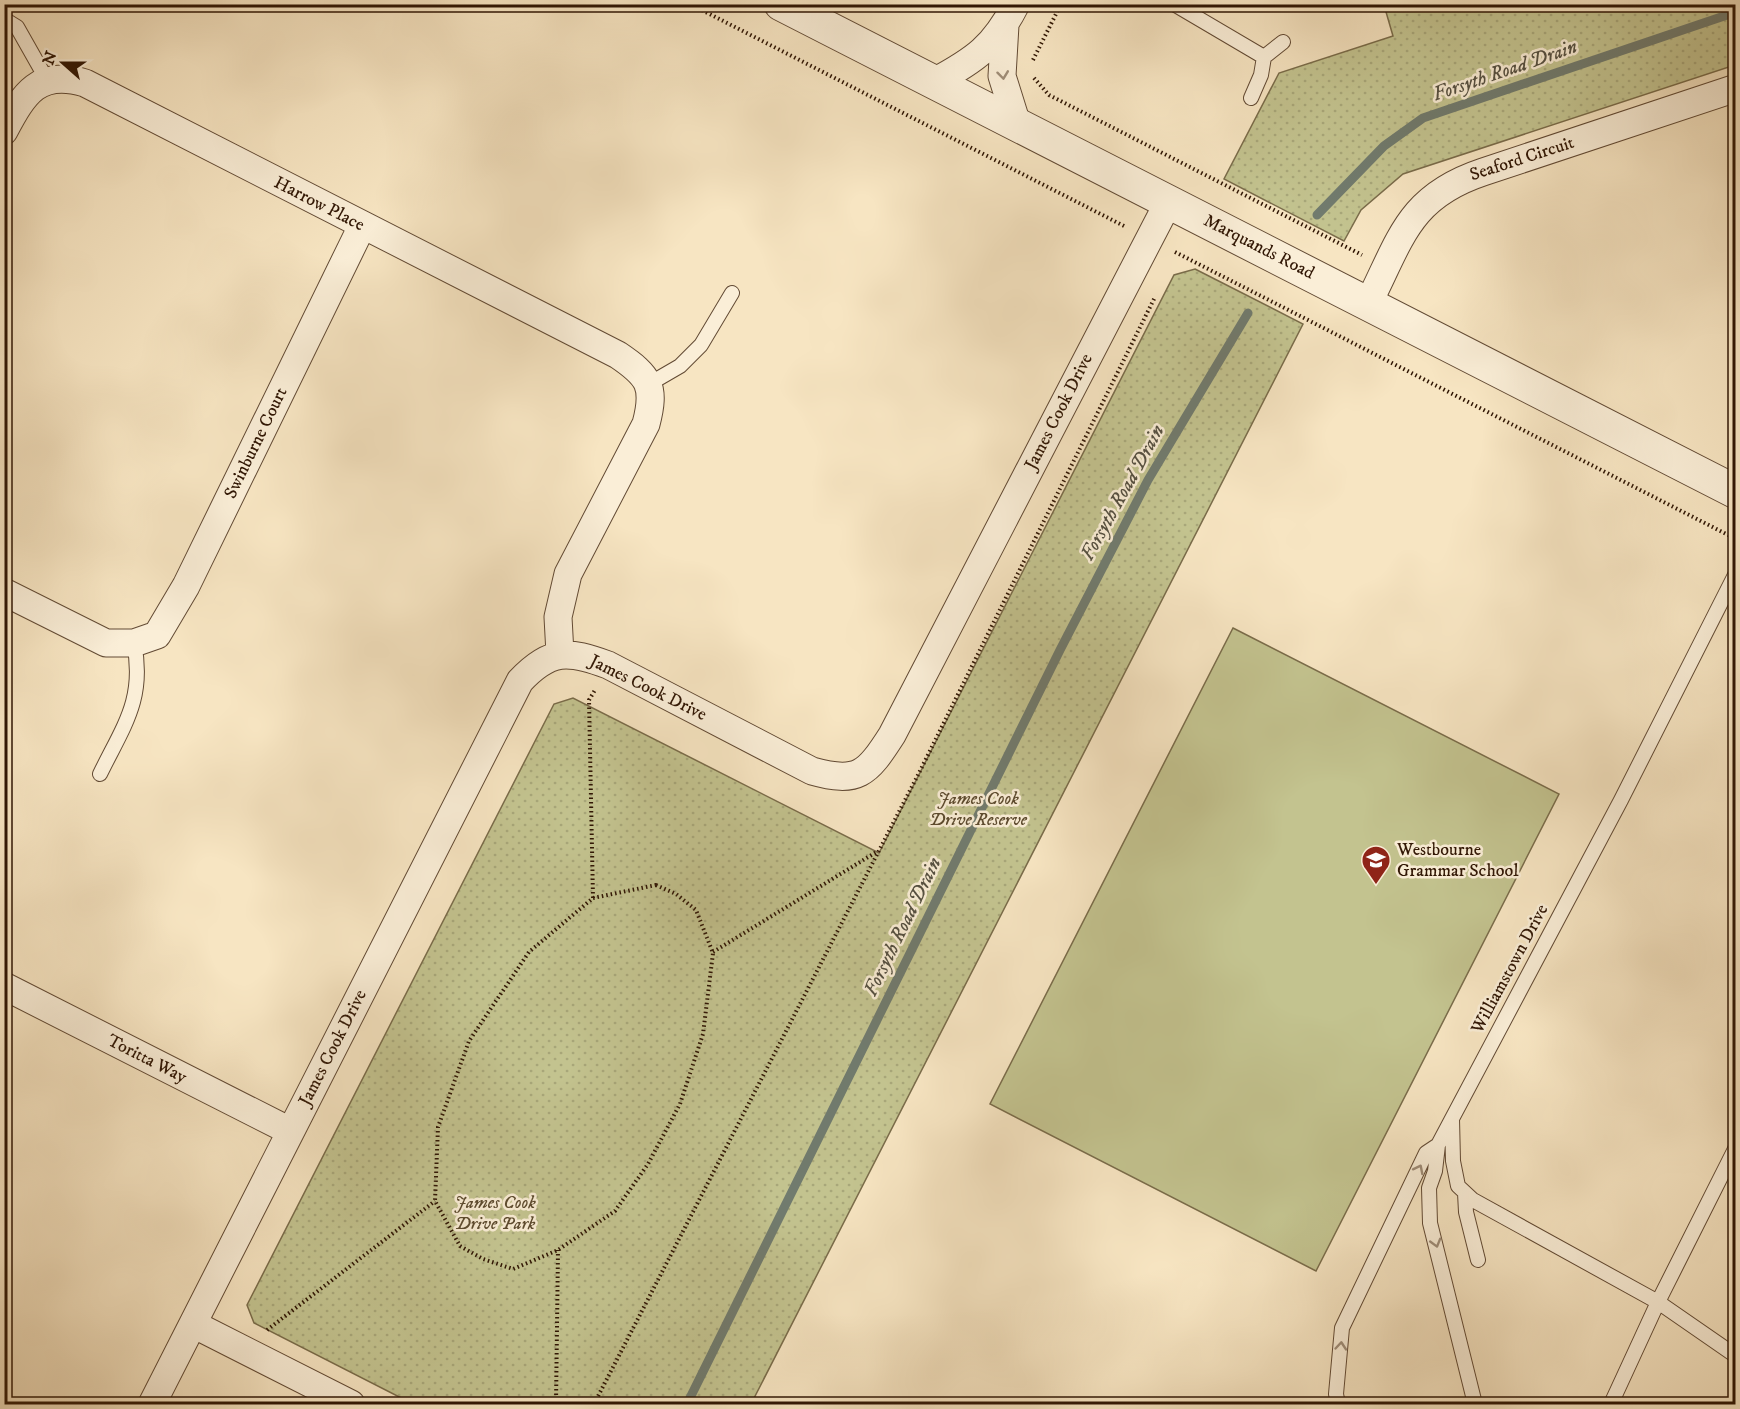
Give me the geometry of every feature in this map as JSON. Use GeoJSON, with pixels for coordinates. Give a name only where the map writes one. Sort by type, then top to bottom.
{"type":"FeatureCollection","features":[{"type":"Feature","properties":{"kind":"street","name":"Marquands Road"},"geometry":{"type":"LineString","coordinates":[[782,4],[1736,492]]}},
{"type":"Feature","properties":{"kind":"street"},"geometry":{"type":"LineString","coordinates":[[934,82],[972,62],[1010,15]]}},
{"type":"Feature","properties":{"kind":"street"},"geometry":{"type":"LineString","coordinates":[[1010,15],[1001,58],[1005,92],[1017,124]]}},
{"type":"Feature","properties":{"kind":"street","name":"Harrow Place"},"geometry":{"type":"LineString","coordinates":[[47,81],[67,78],[85,83],[618,355],[640,370],[649,384]]}},
{"type":"Feature","properties":{"kind":"street"},"geometry":{"type":"LineString","coordinates":[[4,131],[20,100],[35,86],[47,81]]}},
{"type":"Feature","properties":{"kind":"street","name":"Seaford Circuit"},"geometry":{"type":"LineString","coordinates":[[1368,304],[1415,215],[1428,200],[1451,184],[1736,88]]}},
{"type":"Feature","properties":{"kind":"street","name":"James Cook Drive"},"geometry":{"type":"LineString","coordinates":[[152,1404],[520,681],[538,662],[560,654],[583,655],[608,665],[812,771],[838,778],[857,775],[871,764],[898,724],[1169,201]]}},
{"type":"Feature","properties":{"kind":"street","name":"Swinburne Court"},"geometry":{"type":"LineString","coordinates":[[4,592],[106,643],[134,643],[157,635],[186,586],[362,226]]}},
{"type":"Feature","properties":{"kind":"street"},"geometry":{"type":"LineString","coordinates":[[560,654],[558,617],[566,581],[646,424],[651,405],[649,384]]}},
{"type":"Feature","properties":{"kind":"street","name":"Toritta Way"},"geometry":{"type":"LineString","coordinates":[[4,986],[290,1131]]}},
{"type":"Feature","properties":{"kind":"street"},"geometry":{"type":"LineString","coordinates":[[193,1324],[351,1404]]}},
{"type":"Feature","properties":{"kind":"lane"},"geometry":{"type":"LineString","coordinates":[[1174,4],[1264,57]]}},
{"type":"Feature","properties":{"kind":"lane"},"geometry":{"type":"LineString","coordinates":[[4,19],[17,27],[47,81]]}},
{"type":"Feature","properties":{"kind":"lane"},"geometry":{"type":"LineString","coordinates":[[1251,98],[1261,75],[1264,57],[1283,42]]}},
{"type":"Feature","properties":{"kind":"lane"},"geometry":{"type":"LineString","coordinates":[[649,384],[680,366],[701,345],[732,293]]}},
{"type":"Feature","properties":{"kind":"lane","name":"Williamstown Drive"},"geometry":{"type":"LineString","coordinates":[[1475,1404],[1430,1223],[1429,1188],[1435,1171],[1438,1145],[1621,800],[1736,573]]}},
{"type":"Feature","properties":{"kind":"lane"},"geometry":{"type":"LineString","coordinates":[[100,774],[135,704],[138,663],[134,643]]}},
{"type":"Feature","properties":{"kind":"lane"},"geometry":{"type":"LineString","coordinates":[[1452,1116],[1453,1161],[1458,1185],[1473,1200],[1658,1302],[1736,1356]]}},
{"type":"Feature","properties":{"kind":"lane"},"geometry":{"type":"LineString","coordinates":[[1338,1404],[1342,1328],[1426,1153],[1438,1145]]}},
{"type":"Feature","properties":{"kind":"lane"},"geometry":{"type":"LineString","coordinates":[[1611,1404],[1658,1302],[1736,1147]]}},
{"type":"Feature","properties":{"kind":"lane"},"geometry":{"type":"LineString","coordinates":[[1465,1192],[1466,1212],[1478,1260]]}},
{"type":"Feature","properties":{"kind":"path"},"geometry":{"type":"LineString","coordinates":[[690,4],[1736,539]]}},
{"type":"Feature","properties":{"kind":"path"},"geometry":{"type":"LineString","coordinates":[[1028,71],[1061,4]]}},
{"type":"Feature","properties":{"kind":"path"},"geometry":{"type":"LineString","coordinates":[[1001,58],[1028,71],[1049,94],[1387,267]]}},
{"type":"Feature","properties":{"kind":"path"},"geometry":{"type":"LineString","coordinates":[[1171,263],[1176,253]]}},
{"type":"Feature","properties":{"kind":"path"},"geometry":{"type":"LineString","coordinates":[[594,1404],[878,850],[1156,295]]}},
{"type":"Feature","properties":{"kind":"path"},"geometry":{"type":"LineString","coordinates":[[593,898],[589,700],[608,665]]}},
{"type":"Feature","properties":{"kind":"path"},"geometry":{"type":"LineString","coordinates":[[713,952],[878,850]]}},
{"type":"Feature","properties":{"kind":"path"},"geometry":{"type":"LineString","coordinates":[[656,885],[676,894],[696,910],[713,952],[703,1034],[680,1104],[648,1164],[615,1211],[558,1250],[513,1269],[483,1259],[460,1246],[435,1201],[438,1127],[469,1041],[529,952],[593,898],[656,885]]}},
{"type":"Feature","properties":{"kind":"path"},"geometry":{"type":"LineString","coordinates":[[266,1332],[435,1201]]}},
{"type":"Feature","properties":{"kind":"path"},"geometry":{"type":"LineString","coordinates":[[556,1404],[558,1250]]}},
{"type":"Feature","properties":{"kind":"green space"},"geometry":{"type":"Polygon","coordinates":[[[1384,5],[1735,5],[1735,65],[1403,174],[1361,210],[1344,241],[1224,179],[1279,73],[1393,36],[1384,5]]]}},
{"type":"Feature","properties":{"kind":"green space"},"geometry":{"type":"Polygon","coordinates":[[[1195,269],[1303,324],[751,1404],[413,1404],[254,1323],[247,1305],[554,704],[573,698],[879,853],[1174,275],[1195,269]]]}},
{"type":"Feature","properties":{"kind":"green space"},"geometry":{"type":"Polygon","coordinates":[[[1233,628],[1559,794],[1316,1271],[990,1104],[1233,628]]]}},
{"type":"Feature","properties":{"kind":"waterway","name":"Forsyth Road Drain"},"geometry":{"type":"LineString","coordinates":[[1317,215],[1384,146],[1423,118],[1736,12]]}},
{"type":"Feature","properties":{"kind":"waterway","name":"Forsyth Road Drain"},"geometry":{"type":"LineString","coordinates":[[687,1404],[1060,650],[1148,480],[1248,313]]}},
{"type":"Feature","properties":{"kind":"place","name":"Westbourne Grammar School"},"geometry":{"type":"Point","coordinates":[1376,886]}},
{"type":"Feature","properties":{"kind":"park label","name":"James Cook Drive Reserve"},"geometry":{"type":"Point","coordinates":[978,809]}},
{"type":"Feature","properties":{"kind":"park label","name":"James Cook Drive Park"},"geometry":{"type":"Point","coordinates":[495,1213]}}]}
